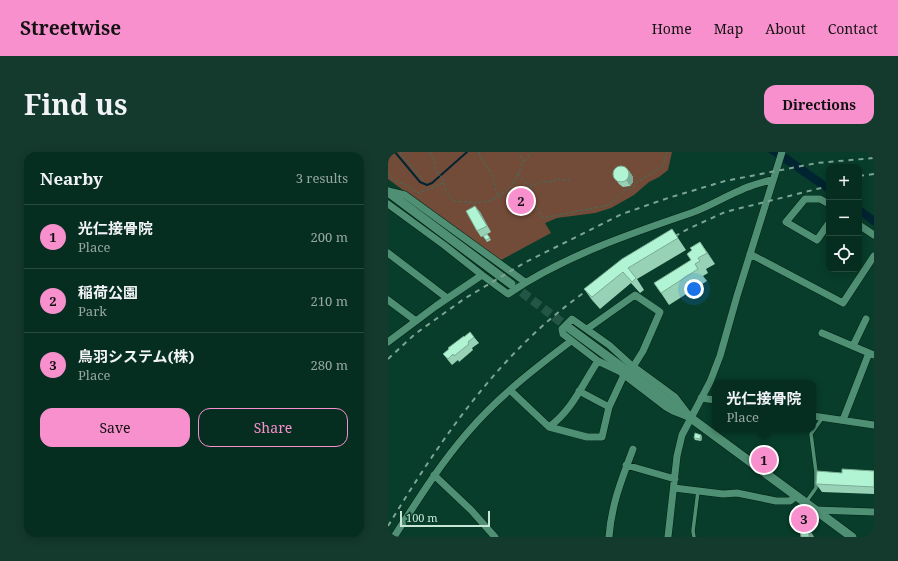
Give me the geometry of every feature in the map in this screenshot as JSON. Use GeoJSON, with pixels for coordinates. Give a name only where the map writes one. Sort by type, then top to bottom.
{"type":"FeatureCollection","features":[{"type":"Feature","properties":{"kind":"street"},"geometry":{"type":"LineString","coordinates":[[668,537],[677,456],[682,436],[710,382],[720,356],[782,152]]}},
{"type":"Feature","properties":{"kind":"street"},"geometry":{"type":"LineString","coordinates":[[388,204],[508,294],[548,269],[584,252],[673,218],[693,212],[743,189],[773,179]]}},
{"type":"Feature","properties":{"kind":"street"},"geometry":{"type":"LineString","coordinates":[[388,191],[405,195],[525,282]]}},
{"type":"Feature","properties":{"kind":"street"},"geometry":{"type":"LineString","coordinates":[[388,191],[511,284]]}},
{"type":"Feature","properties":{"kind":"street"},"geometry":{"type":"LineString","coordinates":[[826,202],[820,199],[805,199],[786,222],[817,240],[826,227]]}},
{"type":"Feature","properties":{"kind":"street"},"geometry":{"type":"LineString","coordinates":[[862,227],[874,235]]}},
{"type":"Feature","properties":{"kind":"street"},"geometry":{"type":"LineString","coordinates":[[388,252],[447,298]]}},
{"type":"Feature","properties":{"kind":"street"},"geometry":{"type":"LineString","coordinates":[[750,254],[843,303],[874,256]]}},
{"type":"Feature","properties":{"kind":"street"},"geometry":{"type":"LineString","coordinates":[[388,342],[447,298],[482,275]]}},
{"type":"Feature","properties":{"kind":"street"},"geometry":{"type":"LineString","coordinates":[[587,329],[635,295],[660,312],[643,351],[633,367]]}},
{"type":"Feature","properties":{"kind":"street"},"geometry":{"type":"LineString","coordinates":[[388,300],[416,321]]}},
{"type":"Feature","properties":{"kind":"street"},"geometry":{"type":"LineString","coordinates":[[572,318],[609,345],[633,367],[675,397],[691,418],[673,411],[624,376],[598,361],[563,334],[562,328],[572,318]]}},
{"type":"Feature","properties":{"kind":"street"},"geometry":{"type":"LineString","coordinates":[[853,346],[866,318]]}},
{"type":"Feature","properties":{"kind":"street"},"geometry":{"type":"LineString","coordinates":[[570,328],[852,537]]}},
{"type":"Feature","properties":{"kind":"street"},"geometry":{"type":"LineString","coordinates":[[822,332],[872,354],[843,420]]}},
{"type":"Feature","properties":{"kind":"street"},"geometry":{"type":"LineString","coordinates":[[394,537],[434,475],[468,432],[510,390],[571,341]]}},
{"type":"Feature","properties":{"kind":"street"},"geometry":{"type":"LineString","coordinates":[[549,427],[557,421],[573,403],[598,361]]}},
{"type":"Feature","properties":{"kind":"street"},"geometry":{"type":"LineString","coordinates":[[510,390],[549,427],[602,438],[609,407],[624,376]]}},
{"type":"Feature","properties":{"kind":"street"},"geometry":{"type":"LineString","coordinates":[[579,391],[609,407]]}},
{"type":"Feature","properties":{"kind":"street"},"geometry":{"type":"LineString","coordinates":[[702,398],[712,400]]}},
{"type":"Feature","properties":{"kind":"street"},"geometry":{"type":"LineString","coordinates":[[816,416],[874,425]]}},
{"type":"Feature","properties":{"kind":"street"},"geometry":{"type":"LineString","coordinates":[[609,537],[614,502],[633,449]]}},
{"type":"Feature","properties":{"kind":"street"},"geometry":{"type":"LineString","coordinates":[[626,466],[675,479]]}},
{"type":"Feature","properties":{"kind":"street"},"geometry":{"type":"LineString","coordinates":[[434,475],[471,510],[495,537]]}},
{"type":"Feature","properties":{"kind":"street"},"geometry":{"type":"LineString","coordinates":[[674,488],[723,494],[737,493],[776,501],[790,501],[796,496]]}},
{"type":"Feature","properties":{"kind":"street"},"geometry":{"type":"LineString","coordinates":[[815,510],[874,512]]}},
{"type":"Feature","properties":{"kind":"lane"},"geometry":{"type":"LineString","coordinates":[[816,427],[823,417]]}},
{"type":"Feature","properties":{"kind":"lane"},"geometry":{"type":"LineString","coordinates":[[806,503],[816,488],[816,472],[811,434],[812,432]]}},
{"type":"Feature","properties":{"kind":"lane"},"geometry":{"type":"LineString","coordinates":[[694,537],[693,531],[698,491]]}},
{"type":"Feature","properties":{"kind":"path"},"geometry":{"type":"LineString","coordinates":[[400,152],[423,180]]}},
{"type":"Feature","properties":{"kind":"path"},"geometry":{"type":"LineString","coordinates":[[430,152],[436,171],[443,179],[451,198],[456,201],[476,203],[488,201],[498,196],[513,184],[524,161],[531,152]]}},
{"type":"Feature","properties":{"kind":"path"},"geometry":{"type":"LineString","coordinates":[[479,152],[493,177],[498,196]]}},
{"type":"Feature","properties":{"kind":"path"},"geometry":{"type":"LineString","coordinates":[[520,152],[520,156],[524,161]]}},
{"type":"Feature","properties":{"kind":"path"},"geometry":{"type":"LineString","coordinates":[[530,188],[529,194],[543,218],[609,205],[625,190],[633,188],[637,182],[663,166],[667,152]]}},
{"type":"Feature","properties":{"kind":"path"},"geometry":{"type":"LineString","coordinates":[[388,174],[395,181],[410,187],[413,192],[419,193],[444,183]]}},
{"type":"Feature","properties":{"kind":"path"},"geometry":{"type":"LineString","coordinates":[[518,174],[530,188]]}},
{"type":"Feature","properties":{"kind":"path"},"geometry":{"type":"LineString","coordinates":[[530,188],[542,181],[551,182],[559,179],[570,181]]}},
{"type":"Feature","properties":{"kind":"shaded area"},"geometry":{"type":"Polygon","coordinates":[[[388,152],[672,152],[668,170],[649,182],[634,195],[611,208],[595,213],[557,218],[545,223],[551,233],[501,260],[498,260],[388,179],[388,152]]]}},
{"type":"Feature","properties":{"kind":"water"},"geometry":{"type":"Polygon","coordinates":[[[768,152],[784,152],[826,182],[826,192],[768,152]]]}},
{"type":"Feature","properties":{"kind":"water"},"geometry":{"type":"Polygon","coordinates":[[[862,207],[874,216],[874,226],[862,217],[862,207]]]}},
{"type":"Feature","properties":{"kind":"building"},"geometry":{"type":"Polygon","coordinates":[[[621,166],[628,171],[629,174],[624,181],[621,182],[614,177],[613,174],[618,167],[621,166]]]}},
{"type":"Feature","properties":{"kind":"building"},"geometry":{"type":"Polygon","coordinates":[[[475,206],[487,226],[477,231],[466,211],[475,206]]]}},
{"type":"Feature","properties":{"kind":"building"},"geometry":{"type":"Polygon","coordinates":[[[672,229],[678,238],[628,268],[636,278],[632,282],[623,272],[592,297],[584,289],[622,259],[672,229]]]}},
{"type":"Feature","properties":{"kind":"building"},"geometry":{"type":"Polygon","coordinates":[[[487,234],[490,238],[486,240],[483,236],[487,234]]]}},
{"type":"Feature","properties":{"kind":"building"},"geometry":{"type":"Polygon","coordinates":[[[700,242],[707,253],[698,258],[700,261],[695,264],[698,269],[661,293],[654,283],[691,260],[687,254],[692,250],[690,248],[700,242]]]}},
{"type":"Feature","properties":{"kind":"building"},"geometry":{"type":"Polygon","coordinates":[[[470,332],[474,337],[468,342],[469,344],[448,359],[443,354],[449,349],[448,348],[470,332]]]}},
{"type":"Feature","properties":{"kind":"building"},"geometry":{"type":"Polygon","coordinates":[[[695,433],[701,435],[700,439],[694,438],[695,433]]]}},
{"type":"Feature","properties":{"kind":"building"},"geometry":{"type":"Polygon","coordinates":[[[762,453],[767,458],[764,462],[759,457],[762,453]]]}},
{"type":"Feature","properties":{"kind":"building"},"geometry":{"type":"Polygon","coordinates":[[[842,469],[874,471],[874,487],[816,484],[817,471],[842,473],[842,469]]]}},
{"type":"Feature","properties":{"kind":"building"},"geometry":{"type":"Polygon","coordinates":[[[795,507],[802,507],[802,515],[795,515],[795,507]]]}},
{"type":"Feature","properties":{"kind":"building"},"geometry":{"type":"Polygon","coordinates":[[[800,529],[809,529],[809,537],[801,537],[800,529]]]}},
{"type":"Feature","properties":{"kind":"waterway"},"geometry":{"type":"LineString","coordinates":[[395,152],[420,182],[427,185],[432,183],[467,152]]}},
{"type":"Feature","properties":{"kind":"tunnel"},"geometry":{"type":"LineString","coordinates":[[511,284],[569,328]]}},
{"type":"Feature","properties":{"kind":"railway"},"geometry":{"type":"LineString","coordinates":[[388,359],[415,334],[464,299],[524,263],[622,214],[668,198],[725,181],[817,163],[874,158]]}},
{"type":"Feature","properties":{"kind":"railway"},"geometry":{"type":"LineString","coordinates":[[862,176],[874,174]]}},
{"type":"Feature","properties":{"kind":"railway"},"geometry":{"type":"LineString","coordinates":[[666,241],[725,212],[826,187]]}},
{"type":"Feature","properties":{"kind":"railway"},"geometry":{"type":"LineString","coordinates":[[388,526],[431,458],[478,394],[532,335],[562,309],[595,285]]}},
{"type":"Feature","properties":{"kind":"place","name":"稲荷公園"},"geometry":{"type":"Point","coordinates":[521,201]}},
{"type":"Feature","properties":{"kind":"place","name":"光仁接骨院"},"geometry":{"type":"Point","coordinates":[764,460]}},
{"type":"Feature","properties":{"kind":"place","name":"鳥羽システム(株)"},"geometry":{"type":"Point","coordinates":[804,519]}}]}
